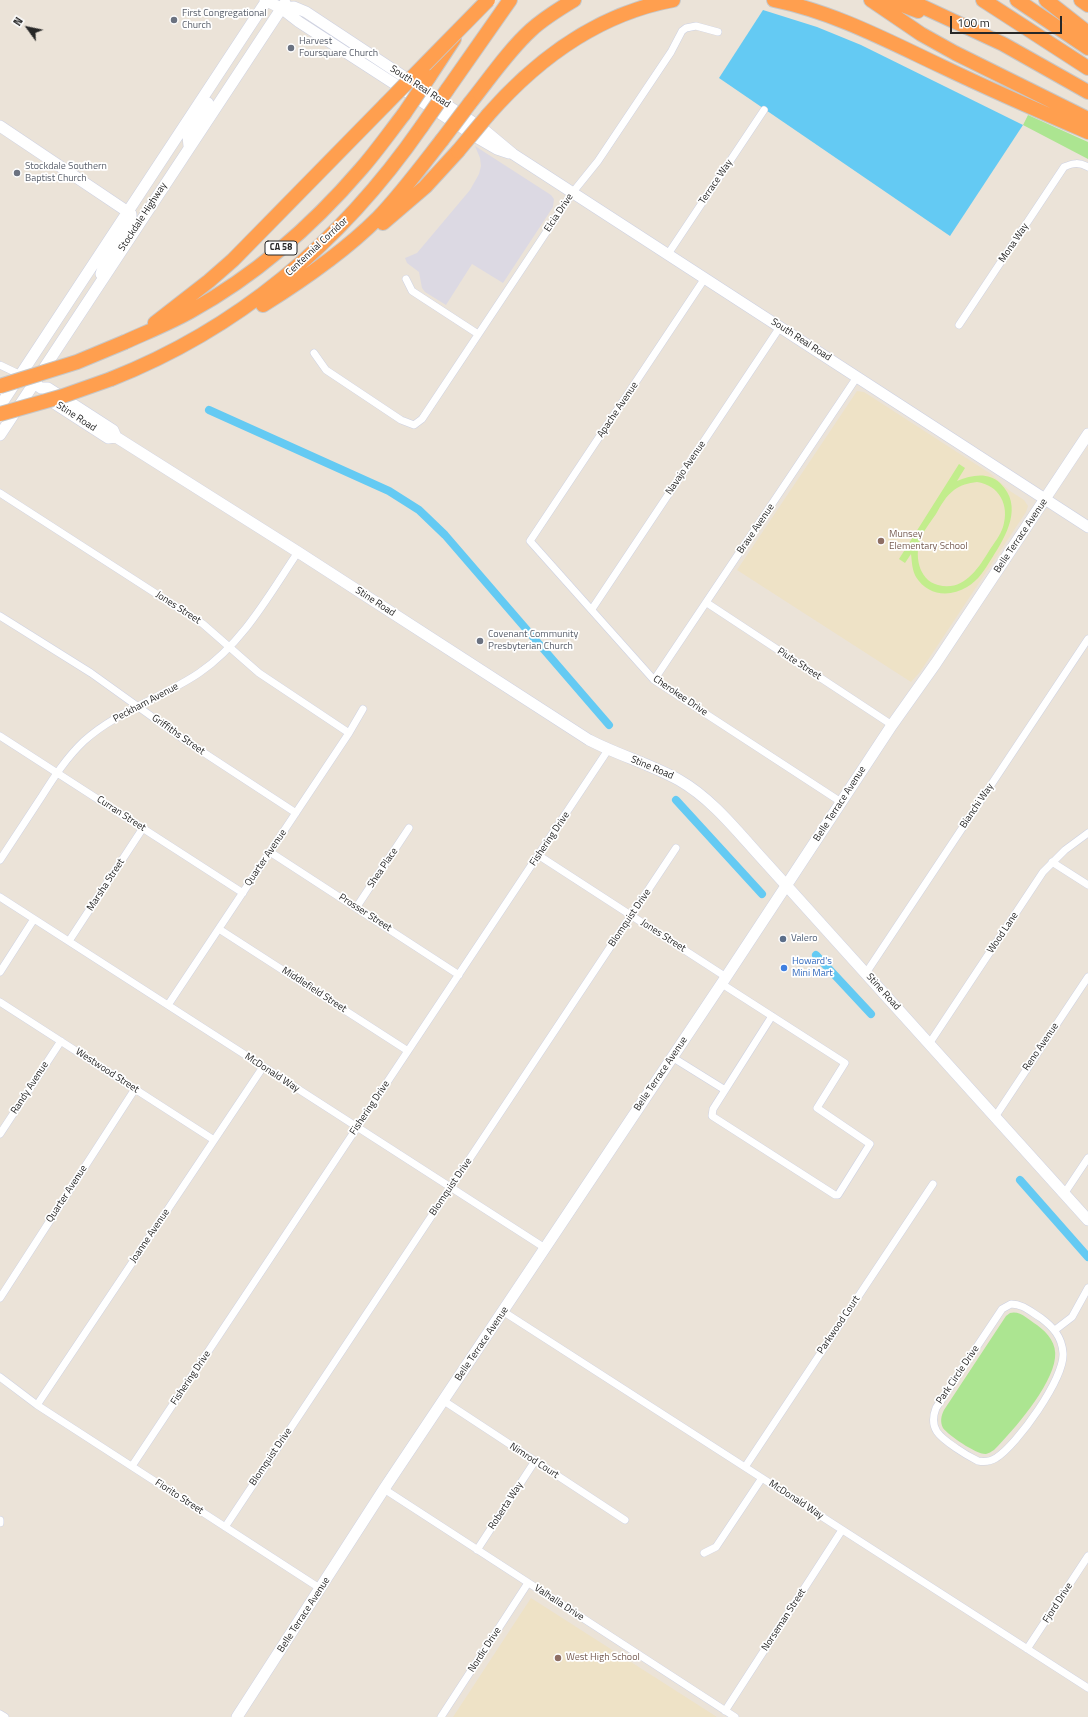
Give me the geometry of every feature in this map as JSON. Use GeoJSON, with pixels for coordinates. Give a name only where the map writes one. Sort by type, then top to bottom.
{"type":"FeatureCollection","features":[{"type":"Feature","properties":{"kind":"highway","name":"CA 58"},"geometry":{"type":"LineString","coordinates":[[0,386],[51,371],[129,341],[192,311],[234,284],[275,253],[313,220],[347,186],[362,168],[404,114],[479,0]]}},
{"type":"Feature","properties":{"kind":"highway"},"geometry":{"type":"LineString","coordinates":[[129,341],[209,281],[233,260],[488,0]]}},
{"type":"Feature","properties":{"kind":"highway","name":"Centennial Corridor"},"geometry":{"type":"LineString","coordinates":[[0,414],[60,397],[135,369],[184,346],[224,322],[264,294],[322,244],[380,182],[422,126],[510,0]]}},
{"type":"Feature","properties":{"kind":"highway"},"geometry":{"type":"LineString","coordinates":[[327,262],[364,232],[387,208],[521,40],[544,19],[574,0]]}},
{"type":"Feature","properties":{"kind":"highway"},"geometry":{"type":"LineString","coordinates":[[184,346],[258,307],[362,239],[394,214],[424,187],[458,151],[506,94],[526,74],[572,41],[619,16],[650,5],[673,0]]}},
{"type":"Feature","properties":{"kind":"highway"},"geometry":{"type":"LineString","coordinates":[[774,0],[808,9],[856,25],[943,67],[1088,132]]}},
{"type":"Feature","properties":{"kind":"highway"},"geometry":{"type":"LineString","coordinates":[[871,0],[921,34],[1088,119]]}},
{"type":"Feature","properties":{"kind":"highway"},"geometry":{"type":"LineString","coordinates":[[889,0],[1046,68]]}},
{"type":"Feature","properties":{"kind":"highway"},"geometry":{"type":"LineString","coordinates":[[908,0],[1003,44],[1088,92]]}},
{"type":"Feature","properties":{"kind":"highway"},"geometry":{"type":"LineString","coordinates":[[983,0],[1088,68]]}},
{"type":"Feature","properties":{"kind":"highway"},"geometry":{"type":"LineString","coordinates":[[1017,0],[1088,48]]}},
{"type":"Feature","properties":{"kind":"highway"},"geometry":{"type":"LineString","coordinates":[[1046,0],[1088,33]]}},
{"type":"Feature","properties":{"kind":"highway"},"geometry":{"type":"LineString","coordinates":[[1081,0],[1088,5]]}},
{"type":"Feature","properties":{"kind":"street","name":"South Real Road"},"geometry":{"type":"LineString","coordinates":[[266,0],[284,4],[306,12],[483,129],[513,154],[1088,527]]}},
{"type":"Feature","properties":{"kind":"street","name":"Stockdale Highway"},"geometry":{"type":"LineString","coordinates":[[0,406],[266,0]]}},
{"type":"Feature","properties":{"kind":"street","name":"Stockdale Highway"},"geometry":{"type":"LineString","coordinates":[[0,435],[38,386],[98,287],[284,4]]}},
{"type":"Feature","properties":{"kind":"street","name":"Elcia Drive"},"geometry":{"type":"LineString","coordinates":[[314,353],[326,370],[401,420],[414,425],[422,419],[573,192],[598,162],[671,52],[682,31],[686,28],[696,26],[718,32]]}},
{"type":"Feature","properties":{"kind":"street"},"geometry":{"type":"LineString","coordinates":[[190,147],[188,136],[209,103],[223,67]]}},
{"type":"Feature","properties":{"kind":"street","name":"Terrace Way"},"geometry":{"type":"LineString","coordinates":[[668,254],[764,110]]}},
{"type":"Feature","properties":{"kind":"street"},"geometry":{"type":"LineString","coordinates":[[0,126],[131,214],[130,221],[104,264],[98,287]]}},
{"type":"Feature","properties":{"kind":"street","name":"Mona Way"},"geometry":{"type":"LineString","coordinates":[[959,325],[1054,183],[1058,174],[1064,167],[1071,164],[1078,163],[1088,168]]}},
{"type":"Feature","properties":{"kind":"street","name":"Apache Avenue"},"geometry":{"type":"LineString","coordinates":[[530,541],[705,278]]}},
{"type":"Feature","properties":{"kind":"street"},"geometry":{"type":"LineString","coordinates":[[406,279],[412,291],[478,334]]}},
{"type":"Feature","properties":{"kind":"street","name":"Navajo Avenue"},"geometry":{"type":"LineString","coordinates":[[592,609],[780,327]]}},
{"type":"Feature","properties":{"kind":"street"},"geometry":{"type":"LineString","coordinates":[[0,364],[21,375]]}},
{"type":"Feature","properties":{"kind":"street","name":"Stine Road"},"geometry":{"type":"LineString","coordinates":[[21,375],[38,386],[44,396],[108,438],[116,437],[298,552],[589,740],[608,750],[664,772],[694,790],[719,812],[1088,1220]]}},
{"type":"Feature","properties":{"kind":"street","name":"Brave Avenue"},"geometry":{"type":"LineString","coordinates":[[654,680],[857,377]]}},
{"type":"Feature","properties":{"kind":"street","name":"Belle Terrace Avenue"},"geometry":{"type":"LineString","coordinates":[[237,1717],[321,1589],[384,1489],[504,1312],[892,725],[1046,499],[1088,434]]}},
{"type":"Feature","properties":{"kind":"street","name":"Jones Street"},"geometry":{"type":"LineString","coordinates":[[0,493],[203,624],[259,673],[349,733]]}},
{"type":"Feature","properties":{"kind":"street","name":"Cherokee Drive"},"geometry":{"type":"LineString","coordinates":[[530,541],[654,680],[841,802]]}},
{"type":"Feature","properties":{"kind":"street","name":"Peckham Avenue"},"geometry":{"type":"LineString","coordinates":[[0,860],[57,773],[72,754],[98,730],[138,706],[184,682],[216,660],[230,647],[255,617],[298,552]]}},
{"type":"Feature","properties":{"kind":"street","name":"Piute Street"},"geometry":{"type":"LineString","coordinates":[[706,603],[892,725]]}},
{"type":"Feature","properties":{"kind":"street","name":"Griffiths Street"},"geometry":{"type":"LineString","coordinates":[[0,616],[91,673],[182,739],[296,813]]}},
{"type":"Feature","properties":{"kind":"street","name":"Bianchi Way"},"geometry":{"type":"LineString","coordinates":[[866,973],[1088,639]]}},
{"type":"Feature","properties":{"kind":"street","name":"Quarter Avenue"},"geometry":{"type":"LineString","coordinates":[[168,1005],[349,733],[363,709]]}},
{"type":"Feature","properties":{"kind":"street","name":"Curran Street"},"geometry":{"type":"LineString","coordinates":[[0,736],[243,893]]}},
{"type":"Feature","properties":{"kind":"street","name":"Fishering Drive"},"geometry":{"type":"LineString","coordinates":[[132,1466],[608,750]]}},
{"type":"Feature","properties":{"kind":"street","name":"Marsha Street"},"geometry":{"type":"LineString","coordinates":[[69,941],[143,828]]}},
{"type":"Feature","properties":{"kind":"street","name":"Shea Place"},"geometry":{"type":"LineString","coordinates":[[356,908],[409,828]]}},
{"type":"Feature","properties":{"kind":"street","name":"Wood Lane"},"geometry":{"type":"LineString","coordinates":[[929,1044],[1052,862],[1088,833]]}},
{"type":"Feature","properties":{"kind":"street","name":"Blomquist Drive"},"geometry":{"type":"LineString","coordinates":[[225,1527],[676,848]]}},
{"type":"Feature","properties":{"kind":"street","name":"Prosser Street"},"geometry":{"type":"LineString","coordinates":[[270,852],[459,975]]}},
{"type":"Feature","properties":{"kind":"street","name":"Jones Street"},"geometry":{"type":"LineString","coordinates":[[538,855],[632,916],[772,1016],[846,1063],[817,1108],[870,1144],[840,1193],[835,1196],[712,1116],[713,1109],[725,1090]]}},
{"type":"Feature","properties":{"kind":"street"},"geometry":{"type":"LineString","coordinates":[[1052,862],[1088,885]]}},
{"type":"Feature","properties":{"kind":"street","name":"McDonald Way"},"geometry":{"type":"LineString","coordinates":[[0,896],[545,1248]]}},
{"type":"Feature","properties":{"kind":"street"},"geometry":{"type":"LineString","coordinates":[[0,972],[34,919]]}},
{"type":"Feature","properties":{"kind":"street","name":"Middlefield Street"},"geometry":{"type":"LineString","coordinates":[[219,929],[408,1051]]}},
{"type":"Feature","properties":{"kind":"street","name":"Reno Avenue"},"geometry":{"type":"LineString","coordinates":[[995,1117],[1088,977]]}},
{"type":"Feature","properties":{"kind":"street","name":"Westwood Street"},"geometry":{"type":"LineString","coordinates":[[0,1002],[214,1140]]}},
{"type":"Feature","properties":{"kind":"street"},"geometry":{"type":"LineString","coordinates":[[672,1057],[725,1090],[772,1016]]}},
{"type":"Feature","properties":{"kind":"street","name":"Randy Avenue"},"geometry":{"type":"LineString","coordinates":[[0,1134],[60,1041]]}},
{"type":"Feature","properties":{"kind":"street","name":"Joanne Avenue"},"geometry":{"type":"LineString","coordinates":[[37,1405],[263,1066]]}},
{"type":"Feature","properties":{"kind":"street","name":"Quarter Avenue"},"geometry":{"type":"LineString","coordinates":[[0,1298],[135,1089]]}},
{"type":"Feature","properties":{"kind":"street"},"geometry":{"type":"LineString","coordinates":[[1064,1194],[1088,1158]]}},
{"type":"Feature","properties":{"kind":"street","name":"Parkwood Court"},"geometry":{"type":"LineString","coordinates":[[745,1467],[933,1184]]}},
{"type":"Feature","properties":{"kind":"street"},"geometry":{"type":"LineString","coordinates":[[1055,1330],[1072,1317],[1088,1288]]}},
{"type":"Feature","properties":{"kind":"street","name":"Park Circle Drive"},"geometry":{"type":"LineString","coordinates":[[1011,1304],[1023,1306],[1048,1323],[1055,1330],[1060,1338],[1063,1354],[1059,1372],[1039,1408],[1025,1428],[997,1458],[985,1462],[978,1461],[942,1439],[938,1434],[933,1421],[936,1408],[1002,1309],[1011,1304]]}},
{"type":"Feature","properties":{"kind":"street","name":"McDonald Way"},"geometry":{"type":"LineString","coordinates":[[504,1312],[1088,1688]]}},
{"type":"Feature","properties":{"kind":"street","name":"Fiorito Street"},"geometry":{"type":"LineString","coordinates":[[0,1378],[37,1405],[321,1589]]}},
{"type":"Feature","properties":{"kind":"street","name":"Nimrod Court"},"geometry":{"type":"LineString","coordinates":[[444,1401],[625,1520]]}},
{"type":"Feature","properties":{"kind":"street","name":"Roberta Way"},"geometry":{"type":"LineString","coordinates":[[477,1550],[535,1461]]}},
{"type":"Feature","properties":{"kind":"street"},"geometry":{"type":"LineString","coordinates":[[704,1554],[716,1547],[762,1478]]}},
{"type":"Feature","properties":{"kind":"street","name":"Valhalla Drive"},"geometry":{"type":"LineString","coordinates":[[384,1489],[735,1717]]}},
{"type":"Feature","properties":{"kind":"street","name":"Norseman Street"},"geometry":{"type":"LineString","coordinates":[[725,1711],[842,1530]]}},
{"type":"Feature","properties":{"kind":"street","name":"Fjord Drive"},"geometry":{"type":"LineString","coordinates":[[1027,1649],[1088,1556]]}},
{"type":"Feature","properties":{"kind":"street","name":"Nordic Drive"},"geometry":{"type":"LineString","coordinates":[[441,1717],[528,1583]]}},
{"type":"Feature","properties":{"kind":"street"},"geometry":{"type":"LineString","coordinates":[[0,1714],[5,1717]]}},
{"type":"Feature","properties":{"kind":"shaded area"},"geometry":{"type":"Polygon","coordinates":[[[475,146],[551,195],[554,199],[553,207],[503,283],[472,264],[446,305],[425,292],[422,288],[419,272],[407,263],[405,258],[417,253],[470,190],[479,174],[481,166],[480,158],[475,146]]]}},
{"type":"Feature","properties":{"kind":"shaded area","name":"Munsey Elementary School"},"geometry":{"type":"Polygon","coordinates":[[[857,391],[864,392],[991,474],[1010,491],[1024,500],[1028,506],[1026,512],[920,672],[911,682],[737,570],[857,391]]]}},
{"type":"Feature","properties":{"kind":"shaded area","name":"West High School"},"geometry":{"type":"Polygon","coordinates":[[[531,1598],[717,1717],[453,1717],[531,1598]]]}},
{"type":"Feature","properties":{"kind":"green space"},"geometry":{"type":"Polygon","coordinates":[[[1028,115],[1088,142],[1088,159],[1023,125],[1028,115]]]}},
{"type":"Feature","properties":{"kind":"green space"},"geometry":{"type":"Polygon","coordinates":[[[959,464],[965,468],[957,481],[974,476],[990,477],[1000,483],[1007,492],[1011,501],[1012,511],[1007,531],[984,570],[975,581],[967,587],[953,593],[939,593],[932,591],[926,588],[916,577],[913,569],[911,554],[905,563],[899,559],[959,464]],[[977,482],[971,483],[954,490],[944,501],[921,537],[918,551],[919,566],[926,578],[931,582],[938,585],[947,586],[962,582],[975,572],[1000,533],[1005,519],[1004,504],[997,492],[985,484],[977,482]]]}},
{"type":"Feature","properties":{"kind":"green space"},"geometry":{"type":"Polygon","coordinates":[[[1014,1312],[1021,1314],[1045,1332],[1051,1339],[1055,1348],[1055,1358],[1047,1382],[1021,1420],[994,1450],[986,1454],[976,1451],[956,1440],[943,1428],[941,1421],[944,1410],[1006,1316],[1014,1312]]]}},
{"type":"Feature","properties":{"kind":"water"},"geometry":{"type":"Polygon","coordinates":[[[763,10],[817,27],[861,45],[1023,125],[950,236],[719,78],[763,10]]]}},
{"type":"Feature","properties":{"kind":"waterway"},"geometry":{"type":"LineString","coordinates":[[209,410],[389,491],[419,510],[445,535],[609,725]]}},
{"type":"Feature","properties":{"kind":"waterway"},"geometry":{"type":"LineString","coordinates":[[676,800],[762,894]]}},
{"type":"Feature","properties":{"kind":"waterway"},"geometry":{"type":"LineString","coordinates":[[816,955],[871,1014]]}},
{"type":"Feature","properties":{"kind":"waterway"},"geometry":{"type":"LineString","coordinates":[[1020,1180],[1088,1257]]}},
{"type":"Feature","properties":{"kind":"place","name":"First Congregational Church"},"geometry":{"type":"Point","coordinates":[174,20]}},
{"type":"Feature","properties":{"kind":"place","name":"Harvest Foursquare Church"},"geometry":{"type":"Point","coordinates":[291,48]}},
{"type":"Feature","properties":{"kind":"place","name":"Stockdale Southern Baptist Church"},"geometry":{"type":"Point","coordinates":[17,173]}},
{"type":"Feature","properties":{"kind":"place","name":"Munsey Elementary School"},"geometry":{"type":"Point","coordinates":[881,541]}},
{"type":"Feature","properties":{"kind":"place","name":"Covenant Community Presbyterian Church"},"geometry":{"type":"Point","coordinates":[480,641]}},
{"type":"Feature","properties":{"kind":"place","name":"Valero"},"geometry":{"type":"Point","coordinates":[783,939]}},
{"type":"Feature","properties":{"kind":"place","name":"Howard's Mini Mart"},"geometry":{"type":"Point","coordinates":[784,968]}},
{"type":"Feature","properties":{"kind":"place","name":"West High School"},"geometry":{"type":"Point","coordinates":[558,1658]}}]}
